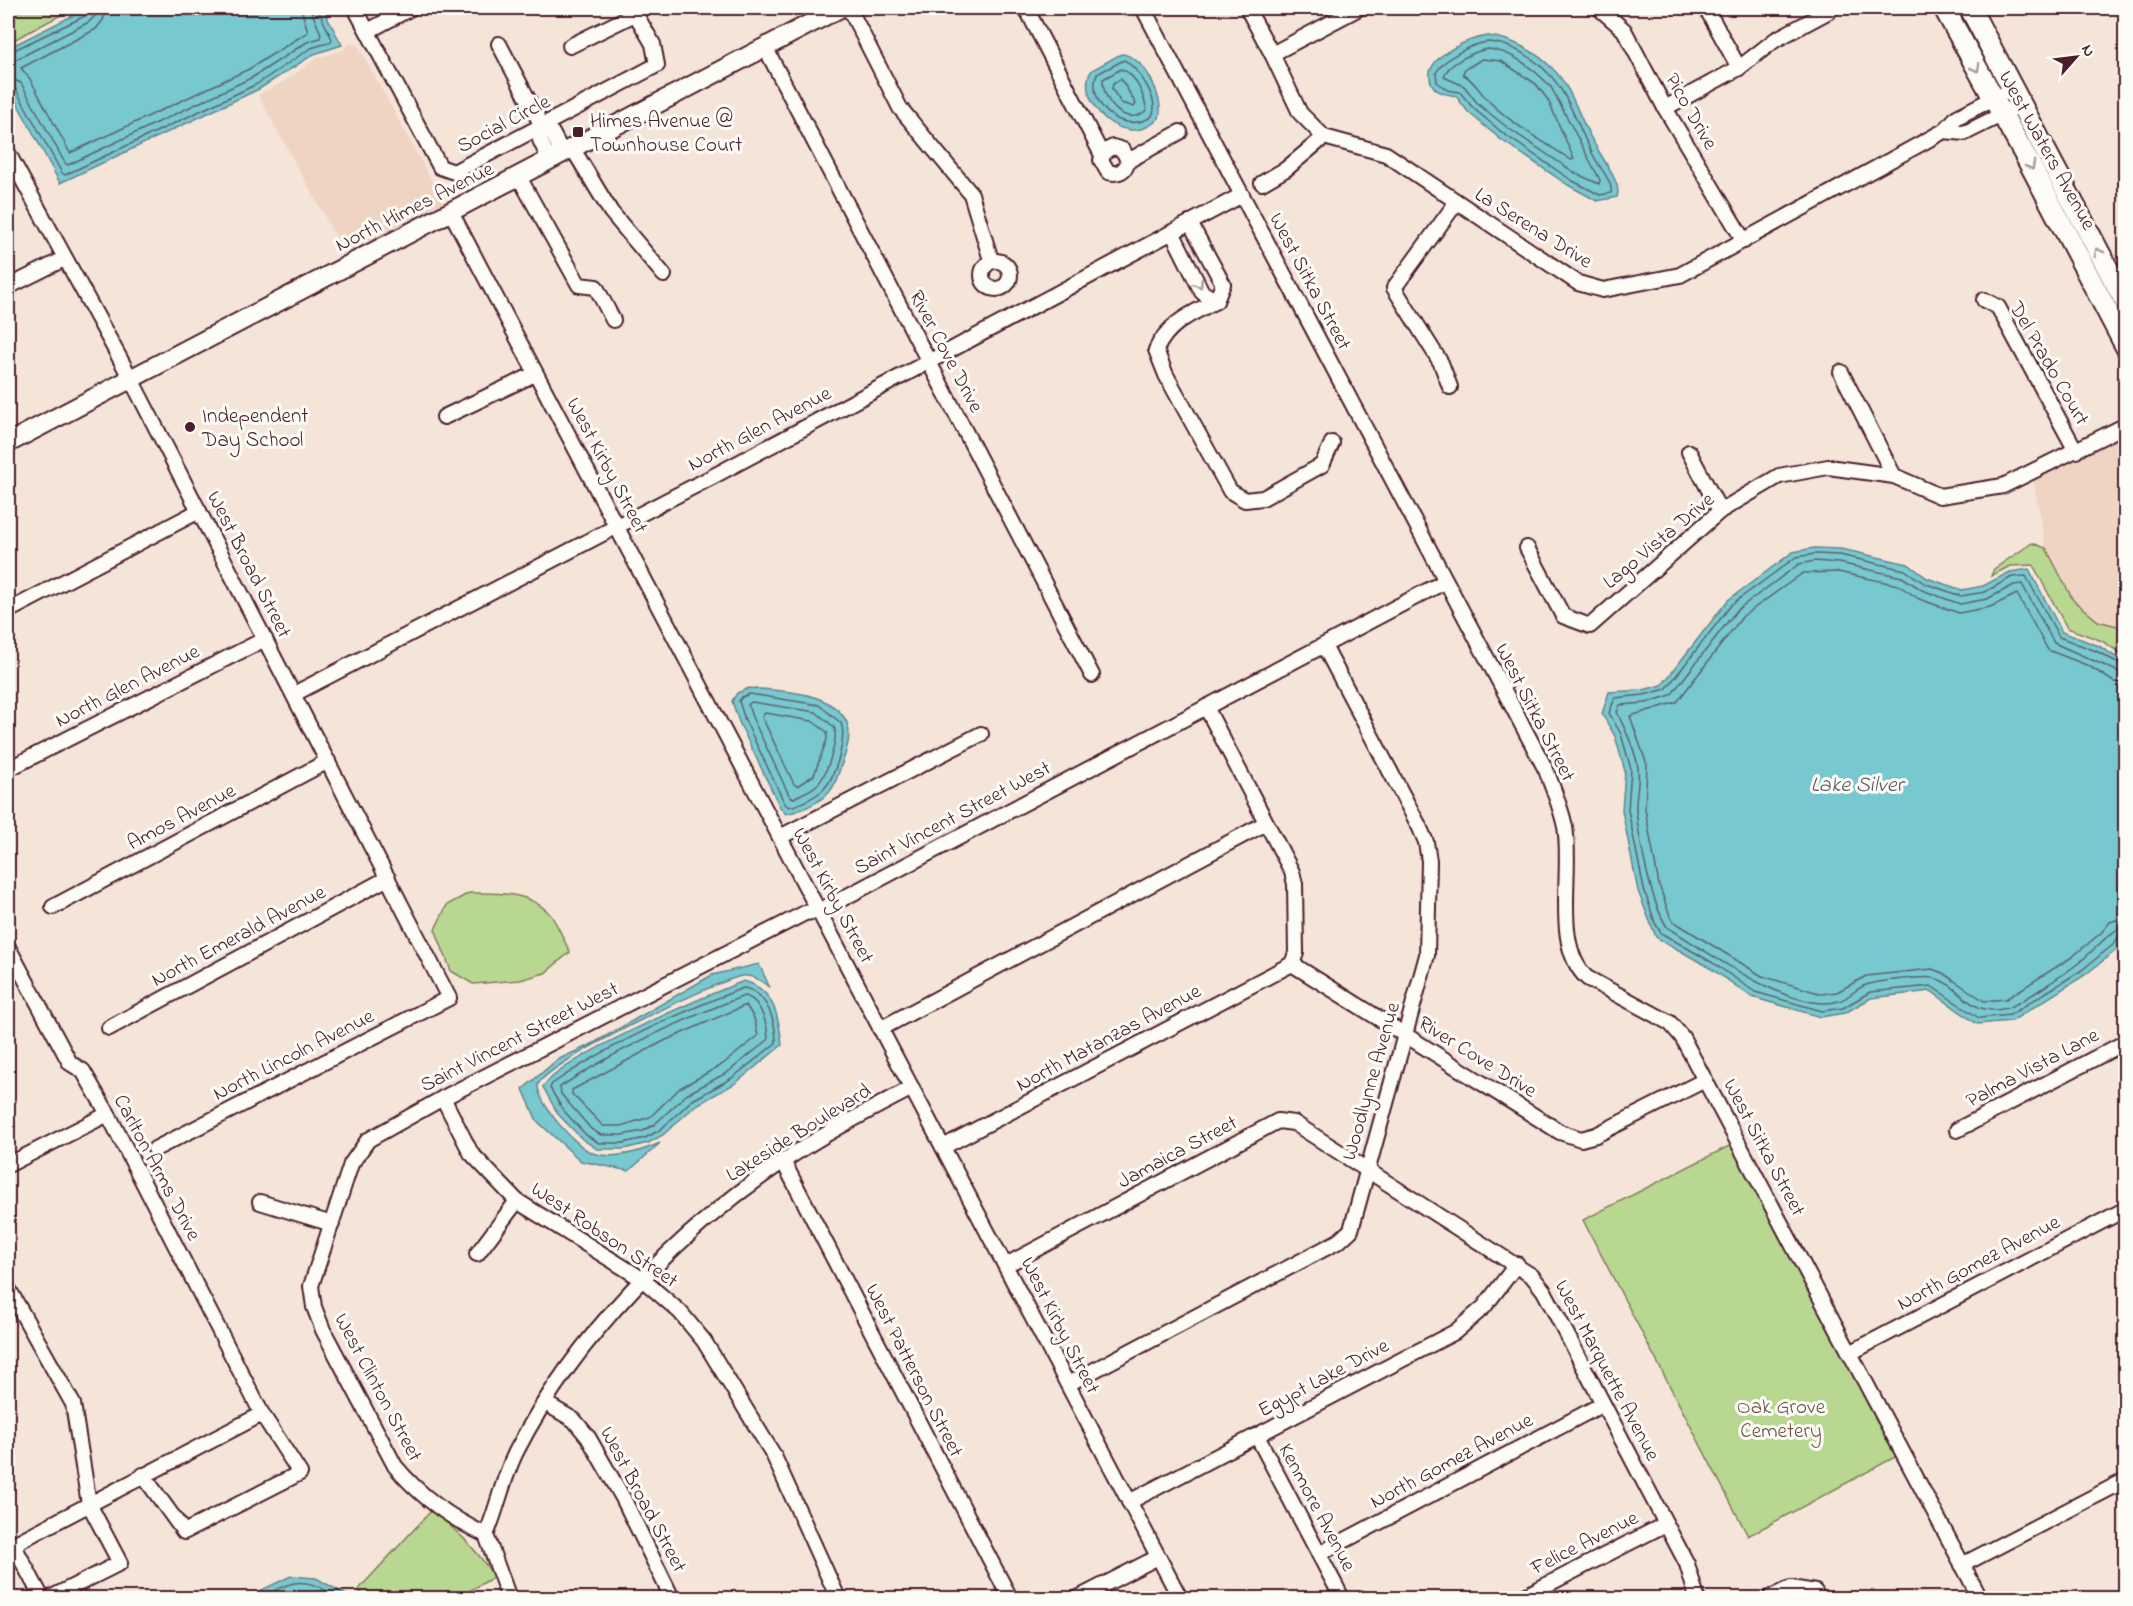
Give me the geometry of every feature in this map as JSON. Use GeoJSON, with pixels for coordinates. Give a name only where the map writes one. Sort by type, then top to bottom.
{"type":"FeatureCollection","features":[{"type":"Feature","properties":{"kind":"main road","name":"West Waters Avenue"},"geometry":{"type":"LineString","coordinates":[[1944,8],[1997,108],[2126,303]]}},
{"type":"Feature","properties":{"kind":"main road","name":"West Waters Avenue"},"geometry":{"type":"LineString","coordinates":[[1970,8],[2111,281],[2126,347]]}},
{"type":"Feature","properties":{"kind":"street","name":"Social Circle"},"geometry":{"type":"LineString","coordinates":[[355,8],[440,167],[454,172],[657,65],[652,44],[633,11]]}},
{"type":"Feature","properties":{"kind":"street"},"geometry":{"type":"LineString","coordinates":[[368,32],[411,8]]}},
{"type":"Feature","properties":{"kind":"street","name":"North Himes Avenue"},"geometry":{"type":"LineString","coordinates":[[8,443],[840,8]]}},
{"type":"Feature","properties":{"kind":"street"},"geometry":{"type":"LineString","coordinates":[[849,8],[900,108],[971,194],[991,260]]}},
{"type":"Feature","properties":{"kind":"street","name":"West Sitka Street"},"geometry":{"type":"LineString","coordinates":[[1143,8],[1444,582],[1546,770],[1565,827],[1567,933],[1577,969],[1587,978],[1670,1023],[1682,1037],[1980,1599]]}},
{"type":"Feature","properties":{"kind":"street"},"geometry":{"type":"LineString","coordinates":[[1247,8],[1272,54],[1359,8]]}},
{"type":"Feature","properties":{"kind":"street","name":"Pico Drive"},"geometry":{"type":"LineString","coordinates":[[1599,8],[1624,30],[1665,108],[1744,241]]}},
{"type":"Feature","properties":{"kind":"street"},"geometry":{"type":"LineString","coordinates":[[1706,8],[1739,68]]}},
{"type":"Feature","properties":{"kind":"street"},"geometry":{"type":"LineString","coordinates":[[1032,9],[1102,155],[1108,148],[1119,147],[1127,154],[1128,161],[1180,132]]}},
{"type":"Feature","properties":{"kind":"street"},"geometry":{"type":"LineString","coordinates":[[570,46],[633,11]]}},
{"type":"Feature","properties":{"kind":"street"},"geometry":{"type":"LineString","coordinates":[[1665,108],[1739,68],[1775,40],[1829,11]]}},
{"type":"Feature","properties":{"kind":"street"},"geometry":{"type":"LineString","coordinates":[[499,44],[542,126],[540,140],[562,154],[664,275]]}},
{"type":"Feature","properties":{"kind":"street","name":"River Cove Drive"},"geometry":{"type":"LineString","coordinates":[[765,47],[1092,675]]}},
{"type":"Feature","properties":{"kind":"street","name":"La Serena Drive"},"geometry":{"type":"LineString","coordinates":[[1272,54],[1300,113],[1324,137],[1386,154],[1578,284],[1603,290],[1680,275],[1944,131],[1957,117],[1997,108],[2017,97]]}},
{"type":"Feature","properties":{"kind":"street"},"geometry":{"type":"LineString","coordinates":[[1262,183],[1286,169],[1324,137]]}},
{"type":"Feature","properties":{"kind":"street","name":"West Broad Street"},"geometry":{"type":"LineString","coordinates":[[8,153],[64,260],[131,379],[450,998]]}},
{"type":"Feature","properties":{"kind":"street"},"geometry":{"type":"LineString","coordinates":[[519,177],[579,285],[596,287],[613,320]]}},
{"type":"Feature","properties":{"kind":"street","name":"North Glen Avenue"},"geometry":{"type":"LineString","coordinates":[[294,694],[1242,195]]}},
{"type":"Feature","properties":{"kind":"street"},"geometry":{"type":"LineString","coordinates":[[1450,387],[1441,363],[1394,288],[1456,203]]}},
{"type":"Feature","properties":{"kind":"street","name":"West Kirby Street"},"geometry":{"type":"LineString","coordinates":[[451,212],[1180,1599]]}},
{"type":"Feature","properties":{"kind":"street"},"geometry":{"type":"LineString","coordinates":[[1190,223],[1223,284],[1216,301],[1175,323],[1163,334],[1156,350],[1166,375],[1230,491],[1245,500],[1263,498],[1322,465],[1332,443]]}},
{"type":"Feature","properties":{"kind":"street"},"geometry":{"type":"LineString","coordinates":[[1172,232],[1202,292],[1216,301]]}},
{"type":"Feature","properties":{"kind":"street"},"geometry":{"type":"LineString","coordinates":[[8,287],[64,260]]}},
{"type":"Feature","properties":{"kind":"street","name":"Del Prado Court"},"geometry":{"type":"LineString","coordinates":[[1984,300],[1998,307],[2076,451]]}},
{"type":"Feature","properties":{"kind":"street"},"geometry":{"type":"LineString","coordinates":[[1841,372],[1894,476]]}},
{"type":"Feature","properties":{"kind":"street"},"geometry":{"type":"LineString","coordinates":[[444,417],[535,374]]}},
{"type":"Feature","properties":{"kind":"street","name":"Lago Vista Drive"},"geometry":{"type":"LineString","coordinates":[[1527,548],[1563,616],[1590,626],[1720,511],[1779,476],[1828,467],[1894,476],[1940,496],[2003,486],[2126,425]]}},
{"type":"Feature","properties":{"kind":"street"},"geometry":{"type":"LineString","coordinates":[[1689,452],[1720,511]]}},
{"type":"Feature","properties":{"kind":"street"},"geometry":{"type":"LineString","coordinates":[[8,611],[199,511]]}},
{"type":"Feature","properties":{"kind":"street","name":"Saint Vincent Street West"},"geometry":{"type":"LineString","coordinates":[[332,1224],[351,1164],[368,1140],[443,1098],[805,913],[819,910],[1444,582]]}},
{"type":"Feature","properties":{"kind":"street","name":"North Glen Avenue"},"geometry":{"type":"LineString","coordinates":[[8,770],[265,639]]}},
{"type":"Feature","properties":{"kind":"street","name":"Woodlynne Avenue"},"geometry":{"type":"LineString","coordinates":[[1068,1384],[1339,1241],[1351,1230],[1427,955],[1429,926],[1426,842],[1324,646]]}},
{"type":"Feature","properties":{"kind":"street"},"geometry":{"type":"LineString","coordinates":[[1206,707],[1292,872],[1295,884],[1296,953],[1292,964]]}},
{"type":"Feature","properties":{"kind":"street"},"geometry":{"type":"LineString","coordinates":[[780,837],[981,734]]}},
{"type":"Feature","properties":{"kind":"street","name":"Amos Avenue"},"geometry":{"type":"LineString","coordinates":[[53,907],[328,761]]}},
{"type":"Feature","properties":{"kind":"street"},"geometry":{"type":"LineString","coordinates":[[880,1029],[1266,823]]}},
{"type":"Feature","properties":{"kind":"street","name":"North Emerald Avenue"},"geometry":{"type":"LineString","coordinates":[[109,1028],[388,878]]}},
{"type":"Feature","properties":{"kind":"street","name":"Carlton Arms Drive"},"geometry":{"type":"LineString","coordinates":[[8,947],[70,1063],[83,1071],[108,1114],[262,1414],[300,1473],[184,1532],[143,1475]]}},
{"type":"Feature","properties":{"kind":"street","name":"River Cove Drive"},"geometry":{"type":"LineString","coordinates":[[1292,964],[1560,1132],[1581,1139],[1596,1135],[1705,1080]]}},
{"type":"Feature","properties":{"kind":"street","name":"North Matanzas Avenue"},"geometry":{"type":"LineString","coordinates":[[943,1147],[1292,964]]}},
{"type":"Feature","properties":{"kind":"street","name":"North Lincoln Avenue"},"geometry":{"type":"LineString","coordinates":[[155,1149],[450,998]]}},
{"type":"Feature","properties":{"kind":"street","name":"Palma Vista Lane"},"geometry":{"type":"LineString","coordinates":[[1957,1130],[2126,1042]]}},
{"type":"Feature","properties":{"kind":"street","name":"Lakeside Boulevard"},"geometry":{"type":"LineString","coordinates":[[486,1535],[517,1450],[545,1403],[588,1343],[642,1279],[731,1199],[783,1161],[912,1088]]}},
{"type":"Feature","properties":{"kind":"street","name":"West Robson Street"},"geometry":{"type":"LineString","coordinates":[[443,1098],[471,1153],[517,1201],[642,1279],[686,1319],[704,1341],[743,1401],[789,1486],[838,1599]]}},
{"type":"Feature","properties":{"kind":"street"},"geometry":{"type":"LineString","coordinates":[[8,1165],[108,1114]]}},
{"type":"Feature","properties":{"kind":"street","name":"Jamaica Street"},"geometry":{"type":"LineString","coordinates":[[1006,1265],[1278,1121],[1294,1123],[1367,1168]]}},
{"type":"Feature","properties":{"kind":"street","name":"West Patterson Street"},"geometry":{"type":"LineString","coordinates":[[783,1161],[1010,1599]]}},
{"type":"Feature","properties":{"kind":"street","name":"West Marquette Avenue"},"geometry":{"type":"LineString","coordinates":[[1367,1168],[1517,1264],[1532,1276],[1544,1291],[1687,1564],[1697,1599]]}},
{"type":"Feature","properties":{"kind":"street"},"geometry":{"type":"LineString","coordinates":[[477,1254],[517,1201]]}},
{"type":"Feature","properties":{"kind":"street"},"geometry":{"type":"LineString","coordinates":[[260,1202],[332,1224]]}},
{"type":"Feature","properties":{"kind":"street","name":"North Gomez Avenue"},"geometry":{"type":"LineString","coordinates":[[1850,1353],[2126,1209]]}},
{"type":"Feature","properties":{"kind":"street","name":"West Clinton Street"},"geometry":{"type":"LineString","coordinates":[[332,1224],[311,1286],[314,1307],[323,1330],[395,1466],[408,1482],[461,1523],[486,1535]]}},
{"type":"Feature","properties":{"kind":"street","name":"Egypt Lake Drive"},"geometry":{"type":"LineString","coordinates":[[1129,1502],[1455,1332],[1484,1307],[1517,1264]]}},
{"type":"Feature","properties":{"kind":"street"},"geometry":{"type":"LineString","coordinates":[[8,1288],[73,1404],[89,1504],[120,1563],[50,1599]]}},
{"type":"Feature","properties":{"kind":"street","name":"West Broad Street"},"geometry":{"type":"LineString","coordinates":[[545,1403],[574,1420],[588,1437],[624,1498],[672,1599]]}},
{"type":"Feature","properties":{"kind":"street","name":"North Gomez Avenue"},"geometry":{"type":"LineString","coordinates":[[1319,1554],[1603,1404]]}},
{"type":"Feature","properties":{"kind":"street"},"geometry":{"type":"LineString","coordinates":[[42,1599],[10,1545],[262,1414]]}},
{"type":"Feature","properties":{"kind":"street","name":"Kenmore Avenue"},"geometry":{"type":"LineString","coordinates":[[1257,1436],[1342,1599]]}},
{"type":"Feature","properties":{"kind":"street"},"geometry":{"type":"LineString","coordinates":[[1962,1565],[2126,1480]]}},
{"type":"Feature","properties":{"kind":"street","name":"Felice Avenue"},"geometry":{"type":"LineString","coordinates":[[1521,1599],[1666,1524]]}},
{"type":"Feature","properties":{"kind":"street"},"geometry":{"type":"LineString","coordinates":[[486,1535],[508,1599]]}},
{"type":"Feature","properties":{"kind":"street"},"geometry":{"type":"LineString","coordinates":[[1078,1599],[1158,1557]]}},
{"type":"Feature","properties":{"kind":"street"},"geometry":{"type":"LineString","coordinates":[[1770,1599],[1791,1588],[1815,1592],[1818,1599]]}},
{"type":"Feature","properties":{"kind":"shaded area"},"geometry":{"type":"Polygon","coordinates":[[[348,44],[357,44],[446,207],[348,259],[258,95],[283,82],[317,58],[344,50],[348,44]]]}},
{"type":"Feature","properties":{"kind":"shaded area"},"geometry":{"type":"Polygon","coordinates":[[[2125,431],[2125,628],[2098,621],[2073,600],[2046,548],[2033,478],[2125,431]]]}},
{"type":"Feature","properties":{"kind":"green space"},"geometry":{"type":"Polygon","coordinates":[[[8,8],[74,8],[8,43],[8,8]]]}},
{"type":"Feature","properties":{"kind":"green space"},"geometry":{"type":"Polygon","coordinates":[[[2032,543],[2046,548],[2073,600],[2098,621],[2125,628],[2125,656],[2102,641],[2067,628],[2033,565],[2010,566],[1991,576],[1994,569],[2032,543]]]}},
{"type":"Feature","properties":{"kind":"green space"},"geometry":{"type":"Polygon","coordinates":[[[469,893],[510,894],[539,904],[554,920],[570,952],[545,973],[520,980],[473,984],[451,971],[435,929],[447,905],[469,893]]]}},
{"type":"Feature","properties":{"kind":"green space","name":"Oak Grove Cemetery"},"geometry":{"type":"Polygon","coordinates":[[[1731,1145],[1897,1456],[1748,1536],[1583,1220],[1731,1145]]]}},
{"type":"Feature","properties":{"kind":"green space"},"geometry":{"type":"Polygon","coordinates":[[[432,1510],[466,1541],[494,1577],[457,1598],[367,1598],[358,1590],[432,1510]]]}},
{"type":"Feature","properties":{"kind":"water"},"geometry":{"type":"Polygon","coordinates":[[[88,8],[322,8],[342,45],[314,54],[259,89],[60,183],[8,86],[8,48],[88,8]]]}},
{"type":"Feature","properties":{"kind":"water"},"geometry":{"type":"Polygon","coordinates":[[[1488,36],[1497,37],[1531,51],[1559,75],[1615,180],[1618,188],[1617,197],[1597,201],[1568,185],[1500,139],[1468,112],[1456,96],[1442,93],[1434,87],[1431,83],[1430,72],[1439,59],[1463,43],[1488,36]]]}},
{"type":"Feature","properties":{"kind":"water"},"geometry":{"type":"Polygon","coordinates":[[[1121,54],[1129,56],[1145,69],[1156,89],[1159,100],[1159,118],[1145,128],[1131,130],[1117,126],[1104,118],[1095,107],[1089,94],[1088,81],[1092,70],[1121,54]]]}},
{"type":"Feature","properties":{"kind":"water","name":"Lake Silver"},"geometry":{"type":"Polygon","coordinates":[[[1814,548],[1841,549],[1908,564],[1927,578],[1962,590],[1983,586],[2010,572],[2029,569],[2062,632],[2099,646],[2125,663],[2125,935],[2119,948],[2085,975],[2012,1021],[1977,1024],[1931,991],[1871,998],[1845,1013],[1821,1017],[1752,997],[1710,968],[1656,937],[1638,891],[1622,810],[1625,771],[1615,736],[1602,714],[1609,692],[1643,690],[1662,685],[1728,600],[1793,552],[1814,548]]]}},
{"type":"Feature","properties":{"kind":"water"},"geometry":{"type":"Polygon","coordinates":[[[749,688],[786,691],[814,697],[834,707],[842,714],[849,730],[847,748],[836,781],[827,794],[816,803],[786,814],[780,807],[739,722],[732,701],[737,693],[749,688]]]}},
{"type":"Feature","properties":{"kind":"water"},"geometry":{"type":"Polygon","coordinates":[[[759,964],[770,988],[749,976],[741,976],[724,982],[667,1007],[600,1041],[550,1073],[538,1084],[539,1092],[551,1113],[569,1135],[588,1151],[612,1156],[660,1143],[629,1171],[581,1161],[537,1121],[523,1089],[557,1060],[592,1044],[712,975],[759,964]]]}},
{"type":"Feature","properties":{"kind":"water"},"geometry":{"type":"Polygon","coordinates":[[[744,981],[762,990],[768,997],[777,1015],[782,1045],[736,1083],[695,1106],[663,1135],[648,1143],[624,1149],[597,1149],[582,1139],[558,1114],[543,1087],[555,1074],[636,1028],[744,981]]]}},
{"type":"Feature","properties":{"kind":"water"},"geometry":{"type":"Polygon","coordinates":[[[291,1576],[316,1578],[352,1598],[245,1598],[291,1576]]]}},
{"type":"Feature","properties":{"kind":"place","name":"Himes Avenue @ Townhouse Court"},"geometry":{"type":"Point","coordinates":[578,132]}},
{"type":"Feature","properties":{"kind":"place","name":"Independent Day School"},"geometry":{"type":"Point","coordinates":[190,427]}}]}
